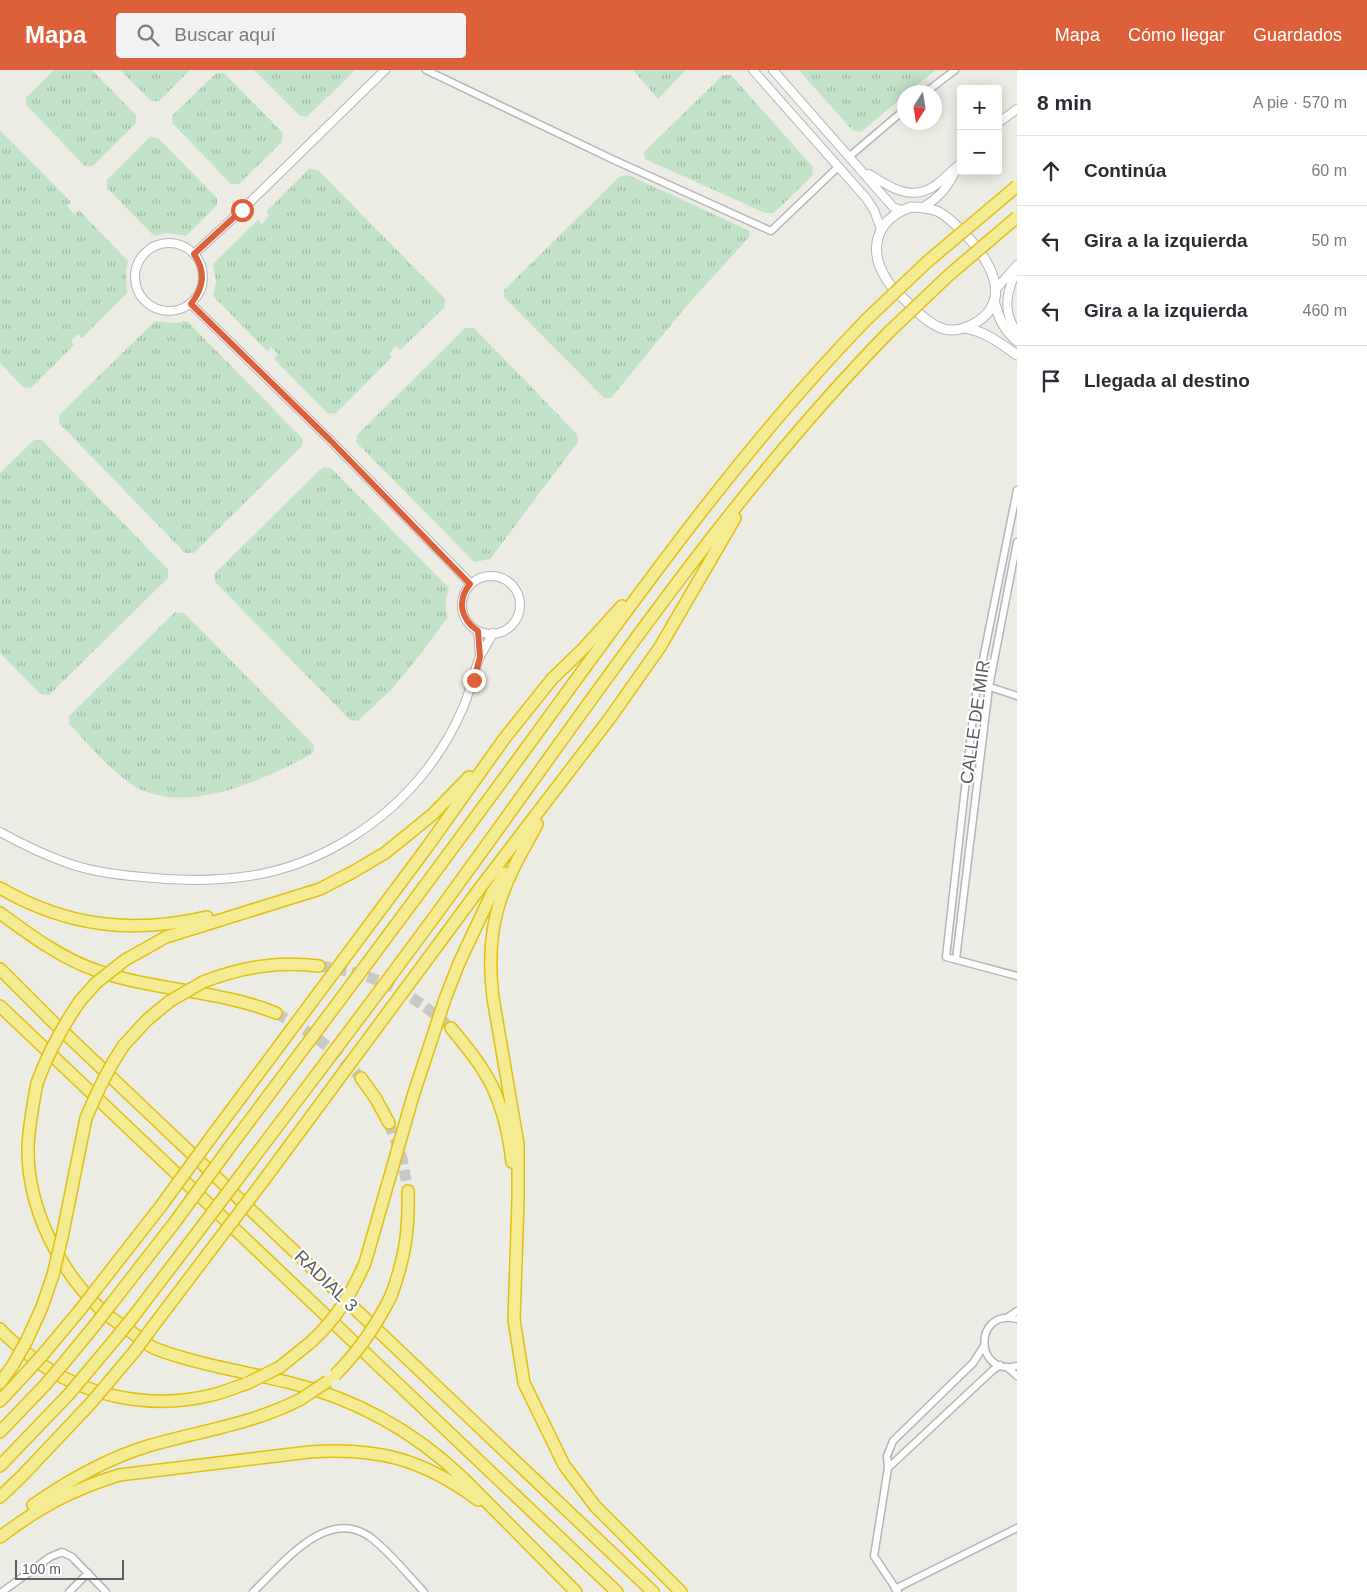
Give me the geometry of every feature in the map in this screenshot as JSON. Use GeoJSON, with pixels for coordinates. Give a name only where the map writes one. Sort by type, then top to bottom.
{"type":"FeatureCollection","features":[{"type":"Feature","properties":{"kind":"highway"},"geometry":{"type":"LineString","coordinates":[[0,1432],[63,1364],[175,1222],[445,860],[638,594],[718,490],[828,360],[867,319],[927,262],[1017,186]]}},
{"type":"Feature","properties":{"kind":"highway"},"geometry":{"type":"LineString","coordinates":[[0,1466],[69,1394],[133,1317],[462,880],[511,810],[697,557],[809,418],[846,376],[889,332],[949,275],[1017,218]]}},
{"type":"Feature","properties":{"kind":"highway"},"geometry":{"type":"LineString","coordinates":[[0,1329],[7,1338],[52,1372],[82,1386],[104,1394],[141,1400],[181,1400],[211,1395],[248,1383],[280,1367],[325,1329],[354,1289],[365,1262],[413,1096],[445,999],[459,963],[492,893],[587,750],[660,647],[734,520],[738,506]]}},
{"type":"Feature","properties":{"kind":"highway"},"geometry":{"type":"LineString","coordinates":[[0,1401],[80,1310],[161,1206],[428,846],[504,739],[552,679],[620,608],[638,594]]}},
{"type":"Feature","properties":{"kind":"highway"},"geometry":{"type":"LineString","coordinates":[[504,739],[491,751],[458,790],[412,832],[385,853],[320,889],[166,937],[125,960],[96,983],[80,1001],[54,1040],[45,1061],[37,1083],[30,1120],[28,1148],[31,1179],[38,1210],[49,1238],[64,1264],[83,1290],[106,1314],[151,1346],[177,1356],[289,1382],[337,1397],[375,1414],[410,1434],[432,1450],[464,1479],[576,1592]]}},
{"type":"Feature","properties":{"kind":"highway"},"geometry":{"type":"LineString","coordinates":[[0,1497],[90,1404],[134,1352],[474,896],[587,750]]}},
{"type":"Feature","properties":{"kind":"highway"},"geometry":{"type":"LineString","coordinates":[[537,824],[504,889],[495,917],[490,945],[490,975],[493,998],[518,1144],[514,1320],[524,1383],[564,1466],[595,1506],[680,1592]]}},
{"type":"Feature","properties":{"kind":"highway"},"geometry":{"type":"LineString","coordinates":[[0,888],[27,903],[59,916],[83,922],[126,927],[184,922],[304,894]]}},
{"type":"Feature","properties":{"kind":"highway"},"geometry":{"type":"LineString","coordinates":[[0,913],[45,944],[97,971],[143,983],[254,1004],[276,1013]]}},
{"type":"Feature","properties":{"kind":"highway"},"geometry":{"type":"LineString","coordinates":[[0,1383],[27,1340],[42,1307],[53,1275],[62,1237],[86,1118],[97,1090],[124,1045],[146,1020],[170,1002],[203,982],[226,973],[253,966],[296,963],[319,966]]}},
{"type":"Feature","properties":{"kind":"highway","name":"RADIAL 3"},"geometry":{"type":"LineString","coordinates":[[0,969],[58,1027],[653,1592]]}},
{"type":"Feature","properties":{"kind":"highway","name":"RADIAL 3"},"geometry":{"type":"LineString","coordinates":[[0,1006],[617,1592]]}},
{"type":"Feature","properties":{"kind":"highway"},"geometry":{"type":"LineString","coordinates":[[451,1028],[486,1074],[500,1105],[512,1156],[518,1201]]}},
{"type":"Feature","properties":{"kind":"highway"},"geometry":{"type":"LineString","coordinates":[[361,1078],[389,1122]]}},
{"type":"Feature","properties":{"kind":"highway"},"geometry":{"type":"LineString","coordinates":[[0,1530],[47,1495],[88,1470],[148,1446],[255,1419],[283,1409],[332,1378],[352,1358],[366,1340],[378,1322],[391,1296],[405,1253],[408,1191]]}},
{"type":"Feature","properties":{"kind":"highway"},"geometry":{"type":"LineString","coordinates":[[0,1537],[44,1506],[89,1485],[119,1475],[272,1456],[340,1450],[381,1454],[419,1465],[458,1486],[498,1514]]}},
{"type":"Feature","properties":{"kind":"main road"},"geometry":{"type":"LineString","coordinates":[[1017,341],[999,321],[994,301],[995,277],[988,263],[953,222],[937,211],[923,207],[910,207],[901,210],[885,221],[877,240],[876,252],[879,263],[890,283],[925,319],[935,325],[953,330],[966,328],[979,331],[992,337],[1017,355]]}},
{"type":"Feature","properties":{"kind":"main road"},"geometry":{"type":"LineString","coordinates":[[966,328],[984,316],[994,301]]}},
{"type":"Feature","properties":{"kind":"street"},"geometry":{"type":"LineString","coordinates":[[194,254],[242,210],[385,70]]}},
{"type":"Feature","properties":{"kind":"street"},"geometry":{"type":"LineString","coordinates":[[426,70],[614,160],[771,231],[838,167]]}},
{"type":"Feature","properties":{"kind":"street"},"geometry":{"type":"LineString","coordinates":[[753,70],[874,210],[881,229]]}},
{"type":"Feature","properties":{"kind":"street"},"geometry":{"type":"LineString","coordinates":[[774,70],[893,207],[901,210]]}},
{"type":"Feature","properties":{"kind":"street"},"geometry":{"type":"LineString","coordinates":[[935,85],[954,70]]}},
{"type":"Feature","properties":{"kind":"street"},"geometry":{"type":"LineString","coordinates":[[1002,120],[1017,109]]}},
{"type":"Feature","properties":{"kind":"street"},"geometry":{"type":"LineString","coordinates":[[850,156],[897,116]]}},
{"type":"Feature","properties":{"kind":"street"},"geometry":{"type":"LineString","coordinates":[[861,170],[888,187],[906,193],[932,188],[957,166]]}},
{"type":"Feature","properties":{"kind":"street"},"geometry":{"type":"LineString","coordinates":[[923,207],[941,195],[948,187],[957,169]]}},
{"type":"Feature","properties":{"kind":"street"},"geometry":{"type":"LineString","coordinates":[[175,243],[185,247],[194,254],[200,263],[203,274],[202,285],[198,295],[191,304],[182,309],[163,311],[154,308],[139,295],[134,273],[137,262],[144,253],[158,245],[175,243]]}},
{"type":"Feature","properties":{"kind":"street"},"geometry":{"type":"LineString","coordinates":[[996,289],[1017,265]]}},
{"type":"Feature","properties":{"kind":"street"},"geometry":{"type":"LineString","coordinates":[[1017,271],[1007,292],[1006,301],[1010,321],[1017,332]]}},
{"type":"Feature","properties":{"kind":"street"},"geometry":{"type":"LineString","coordinates":[[191,304],[336,447],[470,584]]}},
{"type":"Feature","properties":{"kind":"street","name":"CALLE DE MIR"},"geometry":{"type":"LineString","coordinates":[[1017,490],[978,684],[946,957],[956,959],[989,687],[1017,542]]}},
{"type":"Feature","properties":{"kind":"street"},"geometry":{"type":"LineString","coordinates":[[496,576],[510,584],[518,596],[519,610],[517,617],[507,628],[493,633],[478,631],[472,627],[463,613],[462,597],[470,584],[480,578],[496,576]]}},
{"type":"Feature","properties":{"kind":"street"},"geometry":{"type":"LineString","coordinates":[[478,631],[480,657]]}},
{"type":"Feature","properties":{"kind":"street"},"geometry":{"type":"LineString","coordinates":[[0,832],[29,848],[64,862],[131,876],[168,880],[209,880],[250,876],[291,866],[333,848],[380,818],[412,788],[446,742],[462,711],[480,657],[493,633]]}},
{"type":"Feature","properties":{"kind":"street"},"geometry":{"type":"LineString","coordinates":[[978,684],[1017,696]]}},
{"type":"Feature","properties":{"kind":"street"},"geometry":{"type":"LineString","coordinates":[[956,959],[1017,976]]}},
{"type":"Feature","properties":{"kind":"street"},"geometry":{"type":"LineString","coordinates":[[1017,1311],[1008,1317],[997,1320],[989,1326],[984,1346],[973,1363],[893,1441],[887,1456],[888,1468],[874,1556],[897,1590],[1017,1528]]}},
{"type":"Feature","properties":{"kind":"street"},"geometry":{"type":"LineString","coordinates":[[1008,1317],[1017,1319]]}},
{"type":"Feature","properties":{"kind":"street"},"geometry":{"type":"LineString","coordinates":[[984,1346],[989,1358],[1017,1376]]}},
{"type":"Feature","properties":{"kind":"street"},"geometry":{"type":"LineString","coordinates":[[888,1468],[990,1373],[1004,1366],[1017,1366]]}},
{"type":"Feature","properties":{"kind":"street"},"geometry":{"type":"LineString","coordinates":[[253,1592],[306,1542],[318,1534],[331,1529],[358,1531],[368,1536],[380,1545],[424,1592]]}},
{"type":"Feature","properties":{"kind":"street"},"geometry":{"type":"LineString","coordinates":[[2,1592],[50,1557],[62,1552],[72,1557],[106,1592]]}},
{"type":"Feature","properties":{"kind":"street"},"geometry":{"type":"LineString","coordinates":[[69,1592],[88,1574]]}},
{"type":"Feature","properties":{"kind":"green space"},"geometry":{"type":"Polygon","coordinates":[[[54,70],[92,70],[136,115],[136,123],[93,166],[85,166],[26,105],[26,98],[54,70]]]}},
{"type":"Feature","properties":{"kind":"green space"},"geometry":{"type":"Polygon","coordinates":[[[120,70],[190,70],[159,101],[151,101],[120,70]]]}},
{"type":"Feature","properties":{"kind":"green space"},"geometry":{"type":"Polygon","coordinates":[[[254,70],[355,70],[307,117],[300,116],[254,70]]]}},
{"type":"Feature","properties":{"kind":"green space"},"geometry":{"type":"Polygon","coordinates":[[[633,70],[686,70],[658,99],[633,70]]]}},
{"type":"Feature","properties":{"kind":"green space"},"geometry":{"type":"Polygon","coordinates":[[[799,70],[936,70],[917,85],[897,85],[897,102],[861,132],[853,131],[799,70]]]}},
{"type":"Feature","properties":{"kind":"green space"},"geometry":{"type":"Polygon","coordinates":[[[216,73],[224,73],[283,133],[282,142],[239,184],[231,184],[172,123],[172,116],[216,73]]]}},
{"type":"Feature","properties":{"kind":"green space"},"geometry":{"type":"Polygon","coordinates":[[[723,75],[731,75],[813,167],[812,176],[775,212],[765,213],[645,159],[644,152],[723,75]]]}},
{"type":"Feature","properties":{"kind":"green space"},"geometry":{"type":"Polygon","coordinates":[[[0,130],[71,202],[67,206],[74,214],[79,210],[128,261],[126,272],[127,293],[82,338],[78,334],[71,341],[74,345],[31,388],[23,387],[0,363],[0,130]]]}},
{"type":"Feature","properties":{"kind":"green space"},"geometry":{"type":"Polygon","coordinates":[[[150,137],[158,138],[217,198],[217,205],[186,236],[167,233],[154,236],[107,188],[107,180],[150,137]]]}},
{"type":"Feature","properties":{"kind":"green space"},"geometry":{"type":"Polygon","coordinates":[[[309,169],[318,170],[445,299],[445,307],[400,350],[396,346],[389,354],[392,357],[336,413],[328,414],[274,359],[278,354],[271,347],[267,351],[213,296],[216,282],[213,264],[258,220],[262,224],[269,216],[266,212],[309,169]]]}},
{"type":"Feature","properties":{"kind":"green space"},"geometry":{"type":"Polygon","coordinates":[[[628,175],[750,231],[749,237],[684,309],[611,398],[604,398],[504,297],[504,290],[619,177],[628,175]]]}},
{"type":"Feature","properties":{"kind":"green space"},"geometry":{"type":"Polygon","coordinates":[[[155,321],[179,323],[187,321],[303,439],[302,446],[194,553],[185,553],[59,423],[59,415],[155,321]]]}},
{"type":"Feature","properties":{"kind":"green space"},"geometry":{"type":"Polygon","coordinates":[[[465,328],[474,328],[577,434],[578,442],[490,559],[474,562],[356,442],[357,435],[465,328]]]}},
{"type":"Feature","properties":{"kind":"green space"},"geometry":{"type":"Polygon","coordinates":[[[34,440],[42,440],[168,569],[168,578],[49,695],[40,694],[0,653],[0,473],[34,440]]]}},
{"type":"Feature","properties":{"kind":"green space"},"geometry":{"type":"Polygon","coordinates":[[[323,467],[331,468],[449,588],[446,602],[448,617],[392,689],[358,721],[350,720],[215,582],[214,574],[323,467]]]}},
{"type":"Feature","properties":{"kind":"green space"},"geometry":{"type":"Polygon","coordinates":[[[175,612],[184,613],[314,745],[313,753],[250,783],[226,791],[179,798],[157,795],[136,787],[119,775],[101,758],[69,724],[69,716],[175,612]]]}},
{"type":"Feature","properties":{"kind":"tunnel"},"geometry":{"type":"LineString","coordinates":[[319,966],[358,974],[390,986],[420,1003],[451,1028]]}},
{"type":"Feature","properties":{"kind":"tunnel"},"geometry":{"type":"LineString","coordinates":[[276,1013],[322,1042],[361,1078]]}},
{"type":"Feature","properties":{"kind":"tunnel"},"geometry":{"type":"LineString","coordinates":[[389,1123],[402,1158],[408,1191]]}},
{"type":"Feature","properties":{"kind":"route"},"geometry":{"type":"LineString","coordinates":[[242,210],[194,254],[200,263],[203,274],[202,285],[198,295],[191,304],[330,440],[470,584],[462,597],[462,605],[466,620],[478,631],[480,657],[474,680]]}}]}
